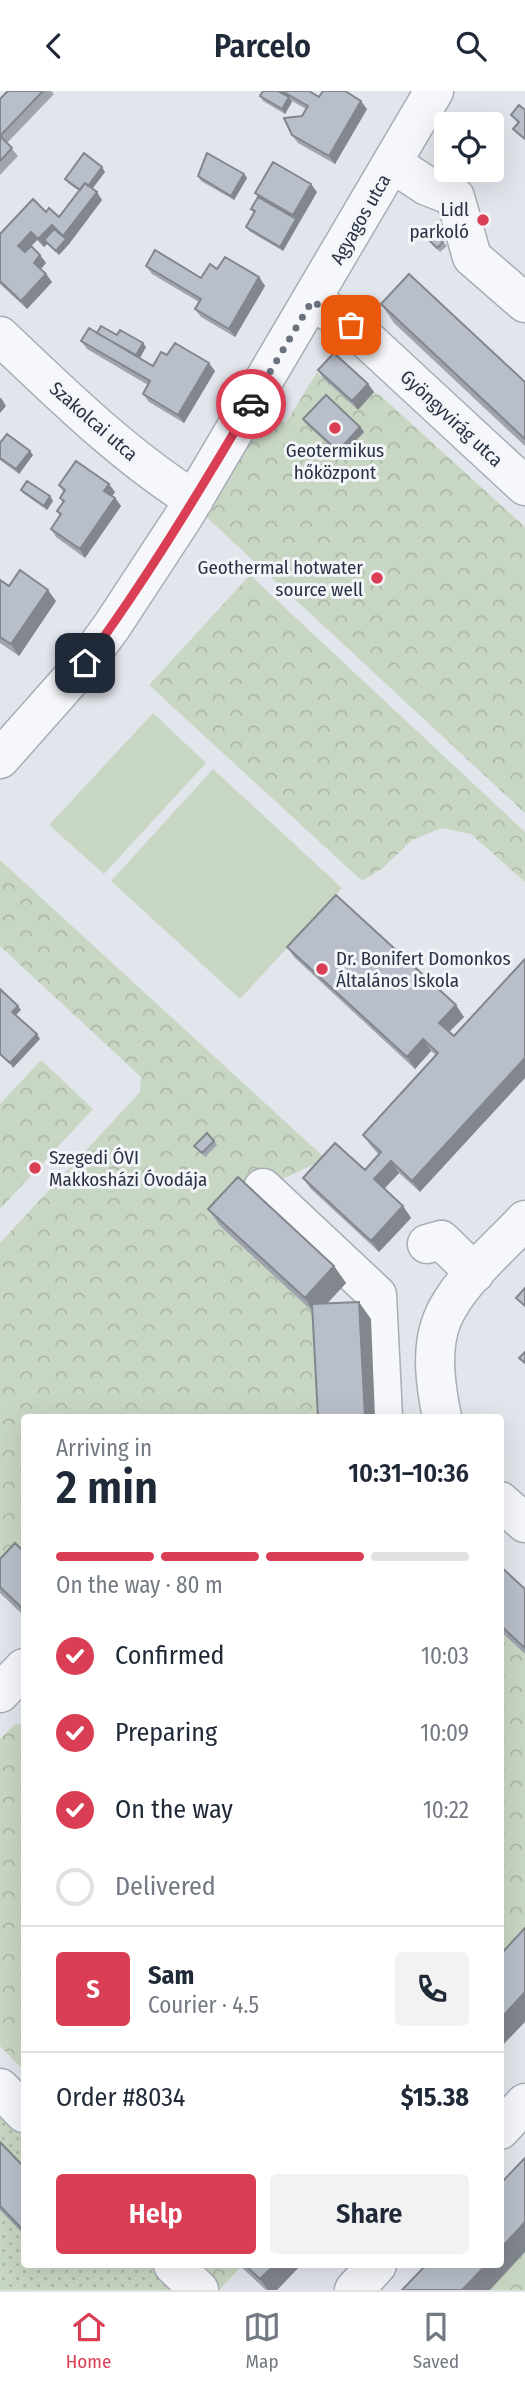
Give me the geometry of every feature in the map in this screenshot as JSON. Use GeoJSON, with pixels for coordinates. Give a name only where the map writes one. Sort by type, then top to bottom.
{"type":"FeatureCollection","features":[{"type":"Feature","properties":{"kind":"street","name":"Agyagos utca"},"geometry":{"type":"LineString","coordinates":[[0,759],[85,663],[112,627],[194,500],[434,91]]}},
{"type":"Feature","properties":{"kind":"street"},"geometry":{"type":"LineString","coordinates":[[392,163],[427,185],[455,197],[472,257],[525,303]]}},
{"type":"Feature","properties":{"kind":"street","name":"Gyöngyvirág utca"},"geometry":{"type":"LineString","coordinates":[[312,301],[351,325],[525,486]]}},
{"type":"Feature","properties":{"kind":"street","name":"Szakolcai utca"},"geometry":{"type":"LineString","coordinates":[[0,336],[99,431],[194,500]]}},
{"type":"Feature","properties":{"kind":"street"},"geometry":{"type":"LineString","coordinates":[[263,1188],[377,1295],[383,1414]]}},
{"type":"Feature","properties":{"kind":"street"},"geometry":{"type":"LineString","coordinates":[[441,1414],[437,1393],[436,1350],[441,1321],[454,1299],[475,1273],[525,1220]]}},
{"type":"Feature","properties":{"kind":"street"},"geometry":{"type":"LineString","coordinates":[[427,1244],[441,1240],[475,1273]]}},
{"type":"Feature","properties":{"kind":"street"},"geometry":{"type":"LineString","coordinates":[[504,1505],[525,1523]]}},
{"type":"Feature","properties":{"kind":"street"},"geometry":{"type":"LineString","coordinates":[[0,1693],[21,1671]]}},
{"type":"Feature","properties":{"kind":"street"},"geometry":{"type":"LineString","coordinates":[[0,2088],[21,2110]]}},
{"type":"Feature","properties":{"kind":"street"},"geometry":{"type":"LineString","coordinates":[[504,2126],[525,2103]]}},
{"type":"Feature","properties":{"kind":"street"},"geometry":{"type":"LineString","coordinates":[[176,2268],[199,2290]]}},
{"type":"Feature","properties":{"kind":"street"},"geometry":{"type":"LineString","coordinates":[[354,2290],[374,2268]]}},
{"type":"Feature","properties":{"kind":"green space"},"geometry":{"type":"Polygon","coordinates":[[[317,372],[358,409],[374,392],[381,396],[525,527],[525,813],[202,513],[265,410],[286,423],[317,372]]]}},
{"type":"Feature","properties":{"kind":"green space"},"geometry":{"type":"Polygon","coordinates":[[[250,575],[525,832],[525,882],[471,834],[442,828],[412,840],[384,867],[362,881],[149,685],[250,575]]]}},
{"type":"Feature","properties":{"kind":"green space"},"geometry":{"type":"Polygon","coordinates":[[[153,713],[206,763],[104,874],[49,825],[153,713]]]}},
{"type":"Feature","properties":{"kind":"green space"},"geometry":{"type":"Polygon","coordinates":[[[213,769],[342,888],[240,999],[111,881],[213,769]]]}},
{"type":"Feature","properties":{"kind":"green space"},"geometry":{"type":"Polygon","coordinates":[[[0,860],[326,1159],[249,1194],[316,1315],[328,1414],[21,1414],[21,1565],[0,1588],[0,1243],[140,1092],[141,1077],[0,946],[0,860]]]}},
{"type":"Feature","properties":{"kind":"green space"},"geometry":{"type":"Polygon","coordinates":[[[41,1060],[93,1109],[0,1209],[0,1104],[41,1060]]]}},
{"type":"Feature","properties":{"kind":"green space"},"geometry":{"type":"Polygon","coordinates":[[[504,1635],[525,1654],[525,1958],[504,1980],[504,1635]]]}},
{"type":"Feature","properties":{"kind":"green space"},"geometry":{"type":"Polygon","coordinates":[[[15,1724],[21,1725],[21,2068],[0,2046],[0,1739],[15,1724]]]}},
{"type":"Feature","properties":{"kind":"green space"},"geometry":{"type":"Polygon","coordinates":[[[0,2113],[21,2134],[21,2268],[154,2268],[176,2290],[0,2290],[0,2113]]]}},
{"type":"Feature","properties":{"kind":"green space"},"geometry":{"type":"Polygon","coordinates":[[[525,2252],[525,2290],[490,2290],[525,2252]]]}},
{"type":"Feature","properties":{"kind":"green space"},"geometry":{"type":"Polygon","coordinates":[[[192,2268],[240,2268],[219,2290],[214,2290],[192,2268]]]}},
{"type":"Feature","properties":{"kind":"building"},"geometry":{"type":"Polygon","coordinates":[[[8,91],[43,91],[0,136],[0,99],[8,91]]]}},
{"type":"Feature","properties":{"kind":"building"},"geometry":{"type":"Polygon","coordinates":[[[263,91],[278,91],[289,97],[282,109],[260,96],[263,91]]]}},
{"type":"Feature","properties":{"kind":"building"},"geometry":{"type":"Polygon","coordinates":[[[282,91],[309,91],[319,97],[323,91],[345,91],[361,101],[329,156],[292,135],[284,118],[302,116],[308,106],[282,91]]]}},
{"type":"Feature","properties":{"kind":"building"},"geometry":{"type":"Polygon","coordinates":[[[519,105],[525,110],[525,139],[513,129],[519,122],[511,115],[519,105]]]}},
{"type":"Feature","properties":{"kind":"building"},"geometry":{"type":"Polygon","coordinates":[[[0,136],[12,148],[0,161],[0,136]]]}},
{"type":"Feature","properties":{"kind":"building"},"geometry":{"type":"Polygon","coordinates":[[[84,153],[102,167],[88,186],[85,183],[80,190],[65,179],[84,153]]]}},
{"type":"Feature","properties":{"kind":"building"},"geometry":{"type":"Polygon","coordinates":[[[207,153],[244,174],[231,196],[198,176],[207,153]]]}},
{"type":"Feature","properties":{"kind":"building"},"geometry":{"type":"Polygon","coordinates":[[[273,162],[311,184],[293,215],[255,193],[273,162]]]}},
{"type":"Feature","properties":{"kind":"building"},"geometry":{"type":"Polygon","coordinates":[[[85,183],[97,192],[63,236],[52,225],[38,239],[31,232],[18,246],[25,252],[31,246],[40,255],[34,263],[46,274],[21,301],[0,281],[0,234],[33,199],[46,212],[49,208],[59,217],[85,183]]]}},
{"type":"Feature","properties":{"kind":"building"},"geometry":{"type":"Polygon","coordinates":[[[258,197],[296,219],[280,247],[246,227],[255,211],[251,209],[258,197]]]}},
{"type":"Feature","properties":{"kind":"building"},"geometry":{"type":"Polygon","coordinates":[[[54,229],[66,239],[56,251],[44,240],[54,229]]]}},
{"type":"Feature","properties":{"kind":"building"},"geometry":{"type":"Polygon","coordinates":[[[432,230],[443,242],[437,248],[426,237],[432,230]]]}},
{"type":"Feature","properties":{"kind":"building"},"geometry":{"type":"Polygon","coordinates":[[[155,250],[201,278],[210,264],[217,269],[225,257],[259,277],[229,329],[195,309],[201,299],[146,266],[155,250]]]}},
{"type":"Feature","properties":{"kind":"building"},"geometry":{"type":"Polygon","coordinates":[[[409,274],[525,382],[525,439],[381,304],[409,274]]]}},
{"type":"Feature","properties":{"kind":"building"},"geometry":{"type":"Polygon","coordinates":[[[101,326],[117,335],[120,330],[143,343],[136,355],[97,333],[101,326]]]}},
{"type":"Feature","properties":{"kind":"building"},"geometry":{"type":"Polygon","coordinates":[[[89,328],[153,366],[161,352],[167,355],[175,343],[209,363],[178,415],[143,394],[150,381],[81,341],[89,328]]]}},
{"type":"Feature","properties":{"kind":"building"},"geometry":{"type":"Polygon","coordinates":[[[334,353],[368,384],[352,401],[318,370],[334,353]]]}},
{"type":"Feature","properties":{"kind":"building","name":"Geotermikus hőközpont"},"geometry":{"type":"Polygon","coordinates":[[[326,395],[360,427],[338,451],[303,419],[326,395]]]}},
{"type":"Feature","properties":{"kind":"building"},"geometry":{"type":"Polygon","coordinates":[[[7,434],[30,451],[16,469],[0,458],[0,443],[7,434]]]}},
{"type":"Feature","properties":{"kind":"building"},"geometry":{"type":"Polygon","coordinates":[[[76,461],[109,484],[104,491],[115,498],[80,549],[51,529],[61,514],[57,511],[64,501],[60,498],[65,490],[59,485],[76,461]]]}},
{"type":"Feature","properties":{"kind":"building"},"geometry":{"type":"Polygon","coordinates":[[[27,481],[50,496],[44,506],[21,490],[27,481]]]}},
{"type":"Feature","properties":{"kind":"building"},"geometry":{"type":"Polygon","coordinates":[[[20,570],[48,590],[11,644],[0,637],[0,580],[9,586],[20,570]]]}},
{"type":"Feature","properties":{"kind":"building"},"geometry":{"type":"Polygon","coordinates":[[[336,895],[456,1005],[439,1023],[454,1036],[525,959],[525,1058],[412,1181],[391,1161],[374,1179],[403,1206],[371,1241],[303,1178],[335,1143],[365,1170],[381,1152],[363,1135],[438,1053],[423,1039],[407,1057],[287,947],[336,895]]]}},
{"type":"Feature","properties":{"kind":"building"},"geometry":{"type":"Polygon","coordinates":[[[0,989],[18,1006],[12,1012],[37,1034],[10,1063],[0,1054],[0,989]]]}},
{"type":"Feature","properties":{"kind":"building"},"geometry":{"type":"Polygon","coordinates":[[[207,1133],[214,1141],[202,1153],[194,1146],[207,1133]]]}},
{"type":"Feature","properties":{"kind":"building"},"geometry":{"type":"Polygon","coordinates":[[[238,1177],[334,1266],[305,1298],[208,1209],[238,1177]]]}},
{"type":"Feature","properties":{"kind":"building"},"geometry":{"type":"Polygon","coordinates":[[[525,1288],[525,1306],[516,1298],[525,1288]]]}},
{"type":"Feature","properties":{"kind":"building"},"geometry":{"type":"Polygon","coordinates":[[[359,1302],[365,1414],[318,1414],[312,1304],[359,1302]]]}},
{"type":"Feature","properties":{"kind":"building"},"geometry":{"type":"Polygon","coordinates":[[[525,1352],[525,1363],[519,1358],[525,1352]]]}},
{"type":"Feature","properties":{"kind":"building"},"geometry":{"type":"Polygon","coordinates":[[[15,1543],[21,1549],[21,1607],[0,1587],[0,1559],[15,1543]]]}},
{"type":"Feature","properties":{"kind":"building"},"geometry":{"type":"Polygon","coordinates":[[[504,1570],[525,1589],[525,1648],[504,1629],[504,1570]]]}},
{"type":"Feature","properties":{"kind":"building"},"geometry":{"type":"Polygon","coordinates":[[[525,1928],[525,1992],[504,2015],[504,1951],[525,1928]]]}},
{"type":"Feature","properties":{"kind":"building"},"geometry":{"type":"Polygon","coordinates":[[[0,2142],[21,2164],[21,2228],[0,2206],[0,2142]]]}},
{"type":"Feature","properties":{"kind":"building"},"geometry":{"type":"Polygon","coordinates":[[[525,2158],[525,2222],[504,2245],[504,2180],[525,2158]]]}},
{"type":"Feature","properties":{"kind":"building"},"geometry":{"type":"Polygon","coordinates":[[[248,2268],[271,2268],[260,2279],[248,2268]]]}},
{"type":"Feature","properties":{"kind":"building"},"geometry":{"type":"Polygon","coordinates":[[[423,2268],[483,2268],[462,2290],[402,2290],[423,2268]]]}},
{"type":"Feature","properties":{"kind":"way so far"},"geometry":{"type":"LineString","coordinates":[[251,404],[312,301],[351,325]]}},
{"type":"Feature","properties":{"kind":"place","name":"Lidl parkoló"},"geometry":{"type":"Point","coordinates":[483,220]}},
{"type":"Feature","properties":{"kind":"place","name":"Geotermikus hőközpont"},"geometry":{"type":"Point","coordinates":[335,428]}},
{"type":"Feature","properties":{"kind":"place","name":"Geothermal hotwater source well"},"geometry":{"type":"Point","coordinates":[377,578]}},
{"type":"Feature","properties":{"kind":"place","name":"Dr. Bonifert Domonkos Általános Iskola"},"geometry":{"type":"Point","coordinates":[322,969]}},
{"type":"Feature","properties":{"kind":"place","name":"Szegedi ÓVI Makkosházi Óvodája"},"geometry":{"type":"Point","coordinates":[35,1168]}},
{"type":"Feature","properties":{"kind":"route"},"geometry":{"type":"LineString","coordinates":[[85,663],[112,627],[184,516],[251,404]]}}]}
